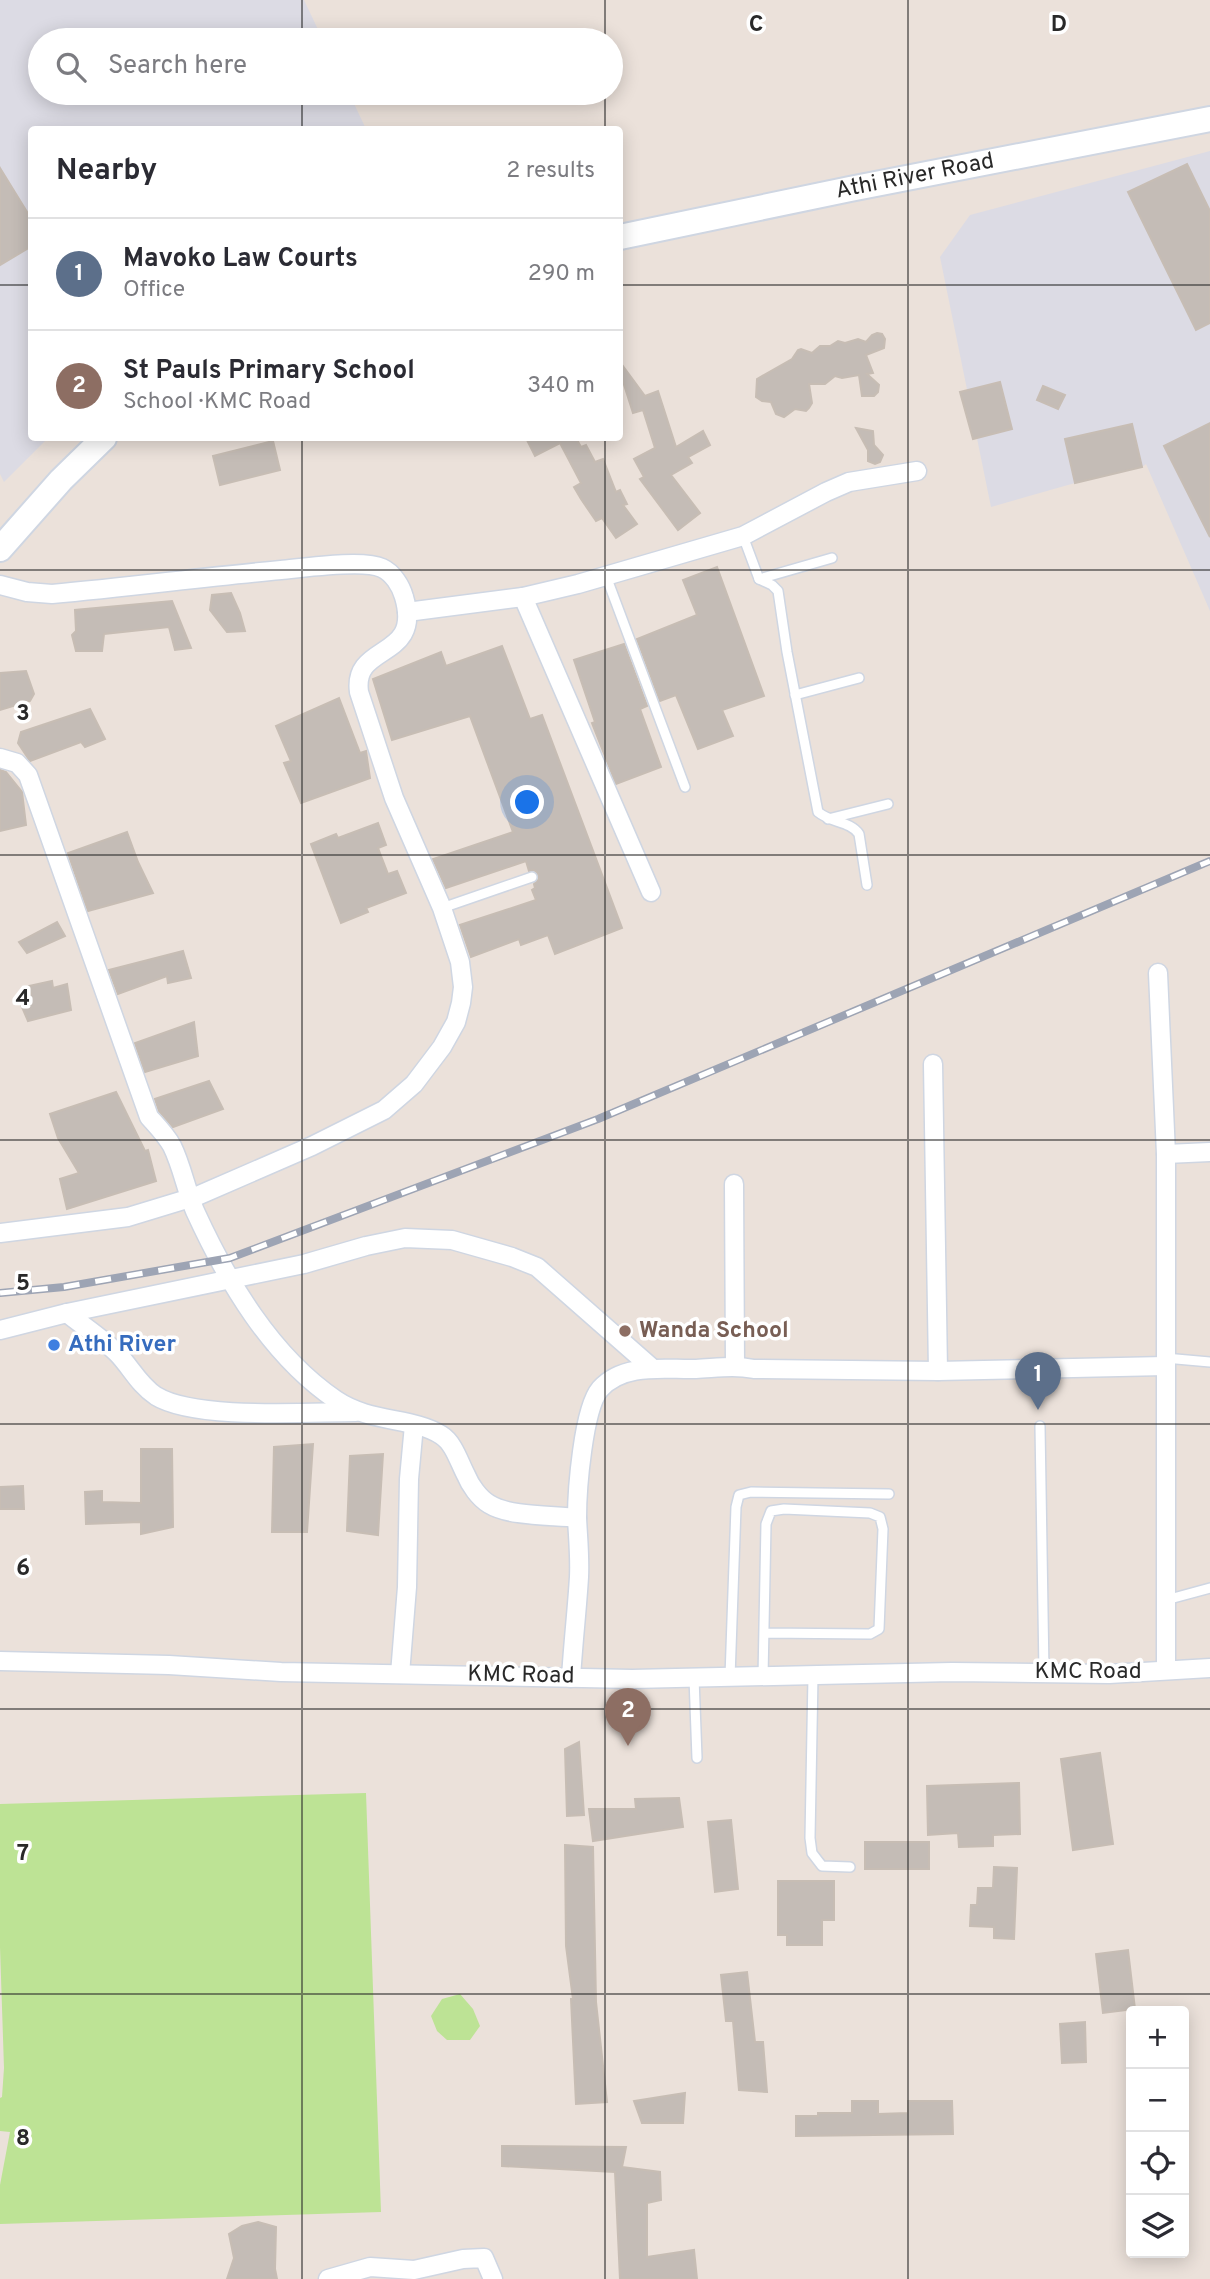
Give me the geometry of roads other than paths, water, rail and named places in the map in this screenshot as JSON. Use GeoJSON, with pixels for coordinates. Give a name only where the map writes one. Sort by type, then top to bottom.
{"type":"FeatureCollection","features":[{"type":"Feature","properties":{"kind":"main road","name":"Athi River Road"},"geometry":{"type":"LineString","coordinates":[[623,236],[1210,119]]}},
{"type":"Feature","properties":{"kind":"main road"},"geometry":{"type":"LineString","coordinates":[[0,549],[61,480],[101,441]]}},
{"type":"Feature","properties":{"kind":"street"},"geometry":{"type":"LineString","coordinates":[[407,612],[523,597],[606,576],[743,536],[849,482],[917,471]]}},
{"type":"Feature","properties":{"kind":"street"},"geometry":{"type":"LineString","coordinates":[[0,585],[27,592],[52,594],[324,566],[371,565],[382,568],[399,584],[407,612],[404,634],[396,644],[368,660],[361,670],[358,681],[363,709],[394,798],[442,908],[460,962],[463,987],[456,1022],[442,1047],[414,1084],[384,1110],[356,1125],[190,1199],[128,1217],[0,1233]]}},
{"type":"Feature","properties":{"kind":"street"},"geometry":{"type":"LineString","coordinates":[[523,597],[651,892]]}},
{"type":"Feature","properties":{"kind":"street"},"geometry":{"type":"LineString","coordinates":[[0,758],[17,762],[28,775],[149,1117],[172,1147],[190,1199],[206,1234],[258,1321],[303,1375],[337,1401],[358,1412],[443,1436],[455,1452],[472,1488],[488,1504],[510,1511],[577,1518]]}},
{"type":"Feature","properties":{"kind":"street"},"geometry":{"type":"LineString","coordinates":[[1158,974],[1166,1154],[1166,1671]]}},
{"type":"Feature","properties":{"kind":"street"},"geometry":{"type":"LineString","coordinates":[[933,1064],[938,1371]]}},
{"type":"Feature","properties":{"kind":"street"},"geometry":{"type":"LineString","coordinates":[[1166,1154],[1210,1152]]}},
{"type":"Feature","properties":{"kind":"street"},"geometry":{"type":"LineString","coordinates":[[734,1184],[735,1365]]}},
{"type":"Feature","properties":{"kind":"street"},"geometry":{"type":"LineString","coordinates":[[0,1330],[67,1313],[232,1280],[405,1238],[452,1240],[512,1256],[537,1267],[652,1368]]}},
{"type":"Feature","properties":{"kind":"street"},"geometry":{"type":"LineString","coordinates":[[67,1313],[117,1353],[137,1379],[154,1395],[171,1404],[199,1409],[264,1413],[358,1412]]}},
{"type":"Feature","properties":{"kind":"street"},"geometry":{"type":"LineString","coordinates":[[570,1678],[579,1575],[577,1518],[585,1433],[594,1399],[600,1389],[618,1377],[652,1368],[695,1369],[735,1365],[754,1369],[938,1371],[1165,1362]]}},
{"type":"Feature","properties":{"kind":"street"},"geometry":{"type":"LineString","coordinates":[[400,1674],[414,1426]]}},
{"type":"Feature","properties":{"kind":"street","name":"KMC Road"},"geometry":{"type":"LineString","coordinates":[[0,1661],[169,1665],[281,1672],[570,1678],[1044,1672],[1109,1674],[1210,1668]]}},
{"type":"Feature","properties":{"kind":"street"},"geometry":{"type":"LineString","coordinates":[[328,2279],[370,2267],[414,2270],[463,2259],[484,2258],[493,2279]]}},
{"type":"Feature","properties":{"kind":"lane"},"geometry":{"type":"LineString","coordinates":[[743,536],[759,579],[778,591],[818,811],[827,819],[854,827],[859,834],[867,885]]}},
{"type":"Feature","properties":{"kind":"lane"},"geometry":{"type":"LineString","coordinates":[[759,579],[832,558]]}},
{"type":"Feature","properties":{"kind":"lane"},"geometry":{"type":"LineString","coordinates":[[606,576],[685,787]]}},
{"type":"Feature","properties":{"kind":"lane"},"geometry":{"type":"LineString","coordinates":[[795,695],[859,678]]}},
{"type":"Feature","properties":{"kind":"lane"},"geometry":{"type":"LineString","coordinates":[[827,819],[888,804]]}},
{"type":"Feature","properties":{"kind":"lane"},"geometry":{"type":"LineString","coordinates":[[442,908],[532,877]]}},
{"type":"Feature","properties":{"kind":"lane"},"geometry":{"type":"LineString","coordinates":[[1165,1362],[1210,1362]]}},
{"type":"Feature","properties":{"kind":"lane"},"geometry":{"type":"LineString","coordinates":[[1040,1426],[1044,1672]]}},
{"type":"Feature","properties":{"kind":"lane"},"geometry":{"type":"LineString","coordinates":[[730,1677],[736,1507],[739,1495],[751,1492],[889,1494]]}},
{"type":"Feature","properties":{"kind":"lane"},"geometry":{"type":"LineString","coordinates":[[763,1677],[766,1524],[771,1511],[783,1509],[870,1513],[880,1517],[883,1529],[879,1629],[870,1634],[765,1633]]}},
{"type":"Feature","properties":{"kind":"lane"},"geometry":{"type":"LineString","coordinates":[[1166,1600],[1210,1588]]}},
{"type":"Feature","properties":{"kind":"lane"},"geometry":{"type":"LineString","coordinates":[[813,1676],[810,1838],[813,1853],[822,1866],[850,1867]]}},
{"type":"Feature","properties":{"kind":"lane"},"geometry":{"type":"LineString","coordinates":[[694,1678],[697,1758]]}},
{"type":"Feature","properties":{"kind":"railway"},"geometry":{"type":"LineString","coordinates":[[0,1293],[64,1287],[230,1258],[598,1119],[1210,861]]}},
{"type":"Feature","properties":{"kind":"place","name":"Wanda School"},"geometry":{"type":"Point","coordinates":[625,1331]}},
{"type":"Feature","properties":{"kind":"place","name":"Athi River"},"geometry":{"type":"Point","coordinates":[54,1345]}},
{"type":"Feature","properties":{"kind":"place","name":"Mavoko Law Courts"},"geometry":{"type":"Point","coordinates":[1038,1410]}},
{"type":"Feature","properties":{"kind":"place","name":"St Pauls Primary School"},"geometry":{"type":"Point","coordinates":[628,1746]}}]}
